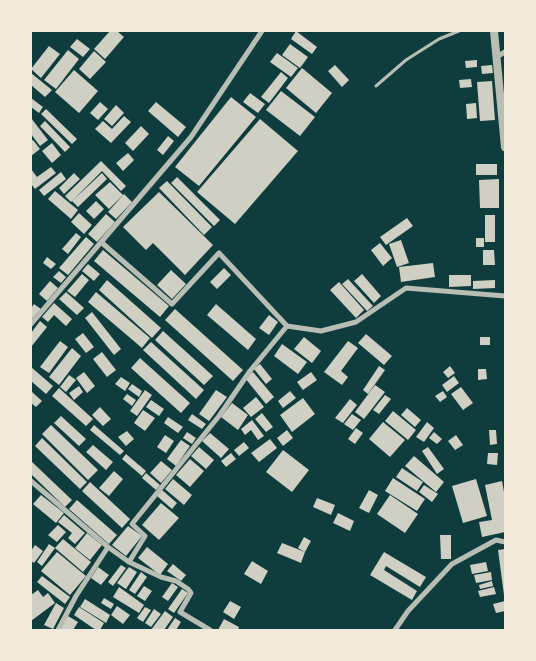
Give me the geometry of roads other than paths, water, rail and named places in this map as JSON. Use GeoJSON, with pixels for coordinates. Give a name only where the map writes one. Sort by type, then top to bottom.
{"type":"FeatureCollection","features":[{"type":"Feature","properties":{"kind":"street"},"geometry":{"type":"LineString","coordinates":[[31,324],[191,137],[262,31]]}},
{"type":"Feature","properties":{"kind":"street"},"geometry":{"type":"LineString","coordinates":[[494,31],[501,54],[505,147]]}},
{"type":"Feature","properties":{"kind":"street"},"geometry":{"type":"LineString","coordinates":[[101,242],[172,304],[219,253],[287,326],[321,331],[356,322],[406,288],[505,296]]}},
{"type":"Feature","properties":{"kind":"street"},"geometry":{"type":"LineString","coordinates":[[129,562],[145,536],[132,524],[220,416],[250,371],[287,326]]}},
{"type":"Feature","properties":{"kind":"street"},"geometry":{"type":"LineString","coordinates":[[31,481],[108,547],[129,562],[160,577],[176,581],[188,588],[191,593],[180,612],[210,630]]}},
{"type":"Feature","properties":{"kind":"street"},"geometry":{"type":"LineString","coordinates":[[396,630],[408,611],[452,564],[496,540],[505,542]]}},
{"type":"Feature","properties":{"kind":"street"},"geometry":{"type":"LineString","coordinates":[[58,630],[76,596],[108,547]]}},
{"type":"Feature","properties":{"kind":"lane"},"geometry":{"type":"LineString","coordinates":[[376,86],[406,60],[439,39],[459,31]]}}]}
